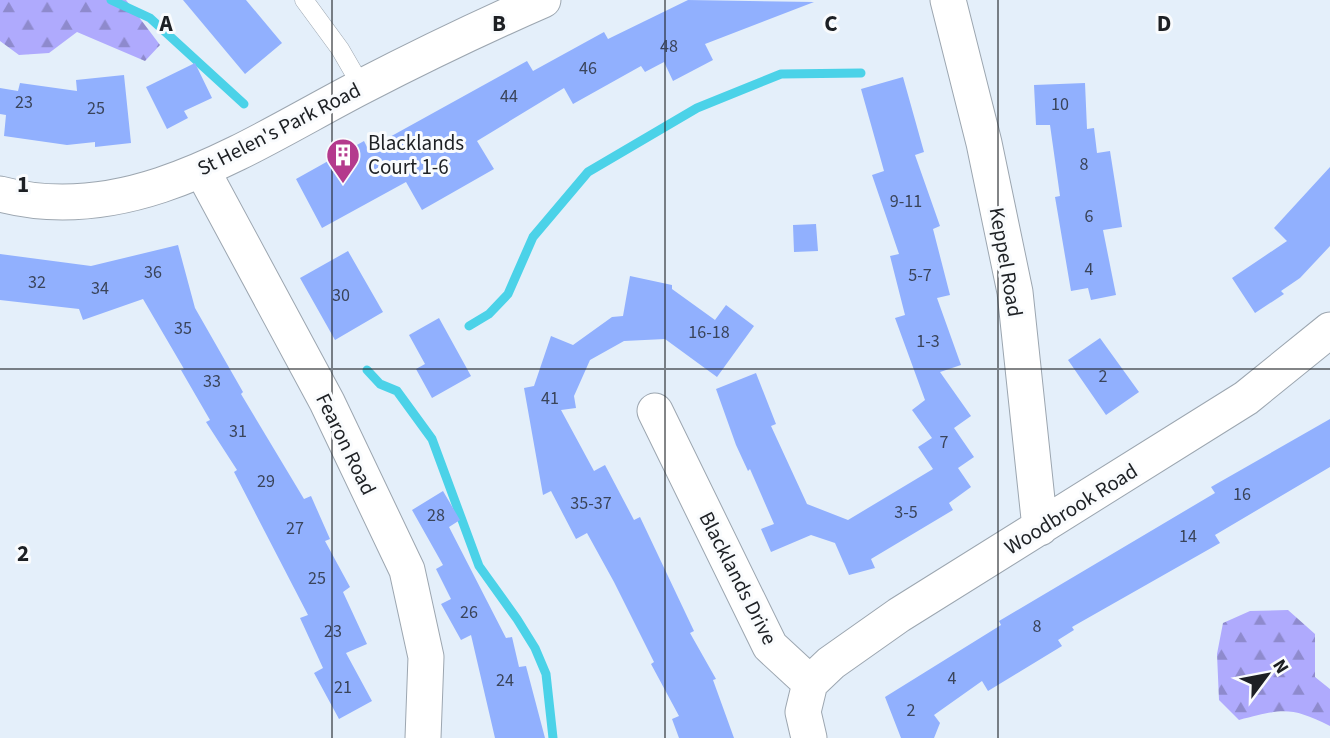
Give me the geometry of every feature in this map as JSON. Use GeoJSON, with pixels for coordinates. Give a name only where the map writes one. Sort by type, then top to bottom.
{"type":"FeatureCollection","features":[{"type":"Feature","properties":{"kind":"street","name":"St Helen's Park Road"},"geometry":{"type":"LineString","coordinates":[[0,194],[18,199],[80,203],[134,195],[202,170],[480,27],[543,0]]}},
{"type":"Feature","properties":{"kind":"street","name":"Keppel Road"},"geometry":{"type":"LineString","coordinates":[[948,0],[984,143],[1015,292],[1040,528]]}},
{"type":"Feature","properties":{"kind":"street","name":"Fearon Road"},"geometry":{"type":"LineString","coordinates":[[202,170],[327,402],[407,570],[426,657],[423,738]]}},
{"type":"Feature","properties":{"kind":"street","name":"Woodbrook Road"},"geometry":{"type":"LineString","coordinates":[[810,683],[831,663],[899,615],[1246,398],[1330,330]]}},
{"type":"Feature","properties":{"kind":"street","name":"Blacklands Drive"},"geometry":{"type":"LineString","coordinates":[[654,411],[770,646],[810,683]]}},
{"type":"Feature","properties":{"kind":"street"},"geometry":{"type":"LineString","coordinates":[[809,738],[803,712],[810,683]]}},
{"type":"Feature","properties":{"kind":"lane"},"geometry":{"type":"LineString","coordinates":[[304,0],[340,49],[362,87]]}},
{"type":"Feature","properties":{"kind":"green space"},"geometry":{"type":"Polygon","coordinates":[[[0,0],[126,0],[160,45],[145,61],[77,32],[49,53],[19,55],[0,41],[0,0]]]}},
{"type":"Feature","properties":{"kind":"green space"},"geometry":{"type":"Polygon","coordinates":[[[1288,610],[1315,634],[1315,677],[1330,689],[1330,726],[1305,715],[1286,711],[1239,720],[1219,700],[1217,654],[1223,623],[1250,611],[1288,610]]]}},
{"type":"Feature","properties":{"kind":"building"},"geometry":{"type":"Polygon","coordinates":[[[183,0],[246,0],[282,43],[245,74],[183,0]]]}},
{"type":"Feature","properties":{"kind":"building"},"geometry":{"type":"Polygon","coordinates":[[[688,0],[814,2],[705,44],[713,60],[673,81],[664,62],[645,72],[641,66],[573,104],[564,88],[477,141],[494,169],[422,210],[406,182],[322,228],[296,179],[364,141],[368,149],[527,61],[533,71],[604,32],[608,39],[688,0]]]}},
{"type":"Feature","properties":{"kind":"building"},"geometry":{"type":"Polygon","coordinates":[[[195,63],[212,98],[184,111],[188,118],[167,129],[146,87],[195,63]]]}},
{"type":"Feature","properties":{"kind":"building"},"geometry":{"type":"Polygon","coordinates":[[[124,75],[131,143],[95,147],[95,142],[67,145],[4,136],[6,115],[0,114],[0,88],[18,91],[20,83],[77,91],[76,80],[124,75]]]}},
{"type":"Feature","properties":{"kind":"building"},"geometry":{"type":"Polygon","coordinates":[[[903,77],[924,152],[915,155],[940,226],[933,229],[950,295],[937,298],[961,365],[940,372],[971,416],[954,428],[974,457],[958,468],[971,487],[949,503],[953,510],[871,559],[875,568],[849,575],[835,543],[811,535],[771,552],[761,529],[774,524],[750,469],[748,471],[736,445],[716,389],[756,373],[776,424],[771,426],[807,504],[848,520],[933,469],[918,447],[932,438],[912,410],[925,400],[895,318],[905,315],[890,256],[899,254],[872,175],[884,171],[861,89],[903,77]]]}},
{"type":"Feature","properties":{"kind":"building"},"geometry":{"type":"Polygon","coordinates":[[[1085,83],[1087,129],[1094,128],[1097,153],[1110,151],[1122,227],[1103,230],[1116,295],[1091,300],[1088,288],[1071,291],[1055,197],[1060,196],[1050,125],[1036,125],[1034,85],[1085,83]]]}},
{"type":"Feature","properties":{"kind":"building"},"geometry":{"type":"Polygon","coordinates":[[[1330,167],[1330,246],[1300,278],[1281,291],[1284,294],[1255,313],[1232,278],[1287,241],[1274,228],[1330,167]]]}},
{"type":"Feature","properties":{"kind":"building"},"geometry":{"type":"Polygon","coordinates":[[[816,224],[818,251],[794,252],[793,225],[816,224]]]}},
{"type":"Feature","properties":{"kind":"building"},"geometry":{"type":"Polygon","coordinates":[[[178,245],[195,308],[243,392],[241,394],[304,499],[311,496],[330,539],[325,541],[350,587],[343,592],[367,644],[346,653],[372,701],[339,719],[314,673],[323,668],[300,618],[308,615],[234,472],[237,470],[206,422],[210,420],[181,370],[184,369],[143,299],[83,320],[79,309],[0,300],[0,254],[91,266],[178,245]]]}},
{"type":"Feature","properties":{"kind":"building"},"geometry":{"type":"Polygon","coordinates":[[[348,251],[383,312],[335,340],[300,278],[348,251]]]}},
{"type":"Feature","properties":{"kind":"building"},"geometry":{"type":"Polygon","coordinates":[[[630,276],[672,285],[672,289],[715,320],[726,305],[754,326],[717,377],[665,339],[624,341],[590,360],[574,396],[576,408],[561,410],[594,471],[605,465],[634,520],[640,517],[694,631],[690,633],[716,679],[713,680],[734,738],[679,738],[672,719],[679,716],[651,664],[654,662],[614,582],[587,533],[576,539],[551,491],[543,495],[524,388],[534,386],[551,336],[573,345],[612,317],[623,316],[630,276]]]}},
{"type":"Feature","properties":{"kind":"building"},"geometry":{"type":"Polygon","coordinates":[[[439,318],[471,376],[432,398],[416,369],[425,364],[409,335],[439,318]]]}},
{"type":"Feature","properties":{"kind":"building"},"geometry":{"type":"Polygon","coordinates":[[[1100,338],[1139,392],[1106,415],[1068,360],[1100,338]]]}},
{"type":"Feature","properties":{"kind":"building"},"geometry":{"type":"Polygon","coordinates":[[[1330,419],[1330,467],[1215,535],[1220,543],[1072,627],[1074,630],[1058,640],[1062,646],[988,691],[982,681],[934,715],[940,723],[934,738],[901,738],[885,697],[1001,625],[999,621],[1215,493],[1211,487],[1330,419]]]}},
{"type":"Feature","properties":{"kind":"building"},"geometry":{"type":"Polygon","coordinates":[[[443,491],[460,520],[449,527],[506,638],[512,637],[519,667],[526,666],[545,738],[495,738],[471,635],[461,640],[441,604],[451,599],[436,569],[443,565],[412,510],[443,491]]]}},
{"type":"Feature","properties":{"kind":"waterway"},"geometry":{"type":"LineString","coordinates":[[111,0],[150,18],[244,104]]}},
{"type":"Feature","properties":{"kind":"waterway"},"geometry":{"type":"LineString","coordinates":[[469,326],[489,314],[508,294],[533,237],[588,172],[697,108],[781,74],[861,73]]}},
{"type":"Feature","properties":{"kind":"waterway"},"geometry":{"type":"LineString","coordinates":[[367,370],[380,384],[397,391],[432,439],[479,566],[535,648],[546,674],[553,738]]}},
{"type":"Feature","properties":{"kind":"place","name":"Blacklands Court 1-6"},"geometry":{"type":"Point","coordinates":[343,185]}}]}
